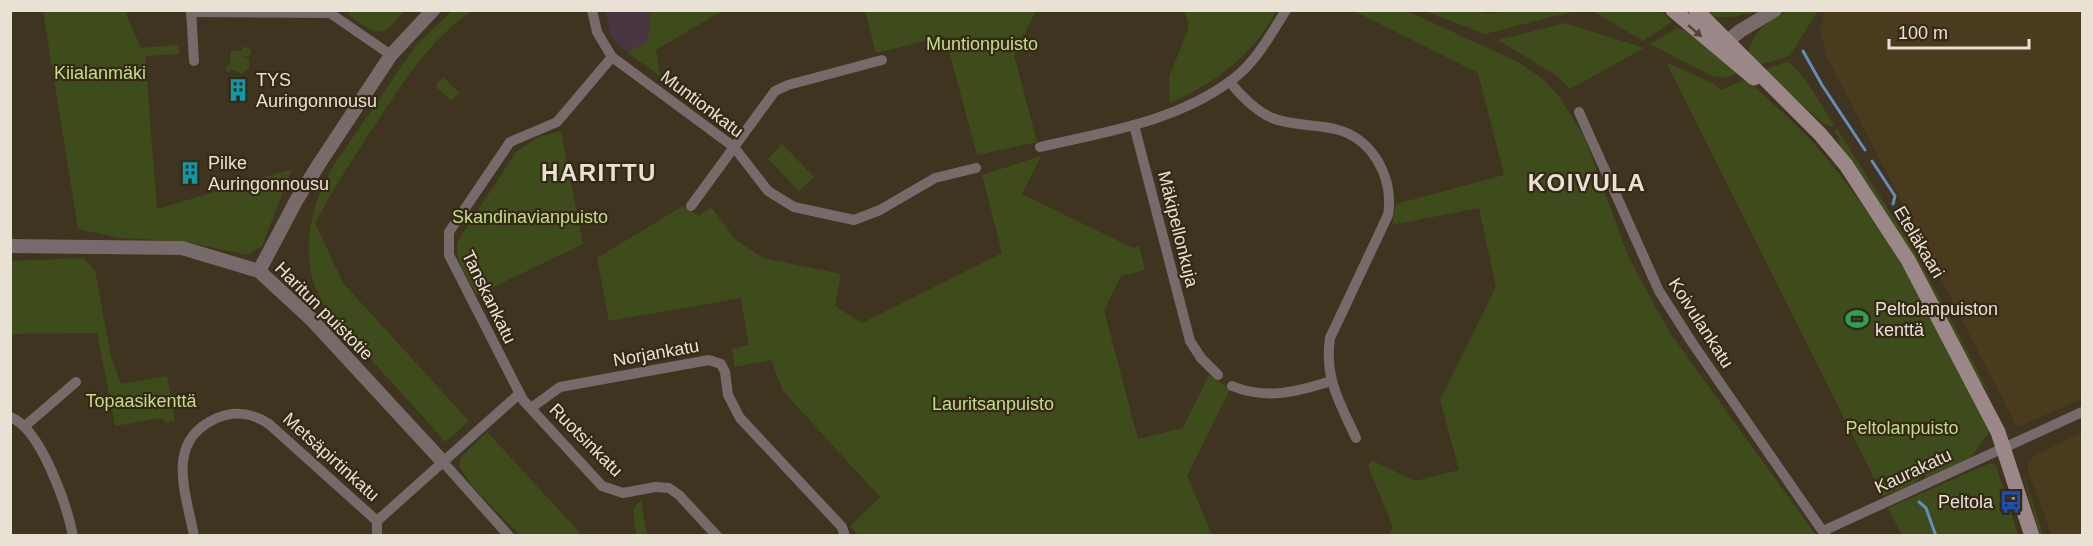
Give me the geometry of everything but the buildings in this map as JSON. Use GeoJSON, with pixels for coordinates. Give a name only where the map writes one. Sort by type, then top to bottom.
{"type":"FeatureCollection","features":[{"type":"Feature","properties":{"kind":"main road","name":"Eteläkaari"},"geometry":{"type":"LineString","coordinates":[[1673,10],[1722,45],[1777,92],[1820,134],[1846,165],[1902,250],[1937,312],[2004,449],[2032,536]]}},
{"type":"Feature","properties":{"kind":"main road","name":"Eteläkaari"},"geometry":{"type":"LineString","coordinates":[[1696,10],[1722,45]]}},
{"type":"Feature","properties":{"kind":"street"},"geometry":{"type":"LineString","coordinates":[[259,271],[301,192],[392,55],[433,10]]}},
{"type":"Feature","properties":{"kind":"street","name":"Muntionkatu"},"geometry":{"type":"LineString","coordinates":[[592,10],[597,33],[612,57],[734,147],[768,191],[782,202],[794,207],[854,220],[880,210],[935,178],[976,168]]}},
{"type":"Feature","properties":{"kind":"street"},"geometry":{"type":"LineString","coordinates":[[1040,147],[1134,125],[1184,108],[1230,82],[1251,62],[1286,10]]}},
{"type":"Feature","properties":{"kind":"street"},"geometry":{"type":"LineString","coordinates":[[1722,45],[1775,10]]}},
{"type":"Feature","properties":{"kind":"street"},"geometry":{"type":"LineString","coordinates":[[194,61],[191,11],[330,13],[392,55]]}},
{"type":"Feature","properties":{"kind":"street","name":"Tanskankatu"},"geometry":{"type":"LineString","coordinates":[[524,401],[449,255],[449,232],[510,142],[557,122],[612,57]]}},
{"type":"Feature","properties":{"kind":"street"},"geometry":{"type":"LineString","coordinates":[[692,206],[769,99],[780,88],[882,60]]}},
{"type":"Feature","properties":{"kind":"street"},"geometry":{"type":"LineString","coordinates":[[1230,82],[1269,117],[1289,123],[1333,128],[1352,135],[1374,155],[1383,170],[1388,193],[1388,215],[1330,338],[1327,360],[1331,381],[1356,438]]}},
{"type":"Feature","properties":{"kind":"street","name":"Koivulankatu"},"geometry":{"type":"LineString","coordinates":[[1579,112],[1659,291],[1824,533]]}},
{"type":"Feature","properties":{"kind":"street","name":"Mäkipellonkuja"},"geometry":{"type":"LineString","coordinates":[[1134,125],[1190,341],[1218,375]]}},
{"type":"Feature","properties":{"kind":"street","name":"Haritun puistotie"},"geometry":{"type":"LineString","coordinates":[[10,246],[182,248],[259,271],[311,319],[509,536]]}},
{"type":"Feature","properties":{"kind":"street","name":"Norjankatu"},"geometry":{"type":"LineString","coordinates":[[377,521],[443,462],[524,401],[560,387],[709,360],[721,364],[725,372],[728,395],[740,418],[842,527],[845,536]]}},
{"type":"Feature","properties":{"kind":"street"},"geometry":{"type":"LineString","coordinates":[[1232,386],[1249,393],[1283,395],[1331,381]]}},
{"type":"Feature","properties":{"kind":"street"},"geometry":{"type":"LineString","coordinates":[[25,426],[75,382]]}},
{"type":"Feature","properties":{"kind":"street","name":"Ruotsinkatu"},"geometry":{"type":"LineString","coordinates":[[524,401],[602,486],[623,493],[655,487],[669,488],[679,495],[717,536]]}},
{"type":"Feature","properties":{"kind":"street","name":"Kaurakatu"},"geometry":{"type":"LineString","coordinates":[[1824,533],[2082,412]]}},
{"type":"Feature","properties":{"kind":"street","name":"Metsäpirtinkatu"},"geometry":{"type":"LineString","coordinates":[[194,536],[181,468],[183,453],[190,439],[201,427],[235,413],[249,414],[269,424],[377,521]]}},
{"type":"Feature","properties":{"kind":"street"},"geometry":{"type":"LineString","coordinates":[[10,417],[25,426],[64,497],[73,536]]}},
{"type":"Feature","properties":{"kind":"street"},"geometry":{"type":"LineString","coordinates":[[377,521],[377,536]]}},
{"type":"Feature","properties":{"kind":"shaded area"},"geometry":{"type":"Polygon","coordinates":[[[606,11],[651,11],[647,42],[628,53],[610,35],[606,11]]]}},
{"type":"Feature","properties":{"kind":"shaded area"},"geometry":{"type":"Polygon","coordinates":[[[1825,11],[2082,11],[2082,399],[2017,427],[1825,53],[1820,27],[1825,11]]]}},
{"type":"Feature","properties":{"kind":"shaded area"},"geometry":{"type":"Polygon","coordinates":[[[2082,432],[2082,535],[2052,535],[2028,472],[2028,464],[2035,455],[2082,432]]]}},
{"type":"Feature","properties":{"kind":"green space"},"geometry":{"type":"Polygon","coordinates":[[[453,10],[472,11],[434,43],[413,69],[357,152],[315,223],[343,283],[469,421],[445,442],[330,314],[313,280],[309,247],[313,214],[332,168],[416,45],[453,10]]]}},
{"type":"Feature","properties":{"kind":"green space"},"geometry":{"type":"Polygon","coordinates":[[[651,10],[722,11],[656,50],[660,76],[628,53],[647,42],[651,10]]]}},
{"type":"Feature","properties":{"kind":"green space"},"geometry":{"type":"Polygon","coordinates":[[[1468,10],[1488,14],[1512,10],[1575,11],[1485,34],[1425,11],[1468,10]]]}},
{"type":"Feature","properties":{"kind":"green space","name":"Kiialanmäki"},"geometry":{"type":"Polygon","coordinates":[[[43,11],[125,11],[141,48],[179,45],[179,54],[145,56],[157,209],[292,169],[262,246],[247,255],[183,241],[120,238],[78,229],[43,11]]]}},
{"type":"Feature","properties":{"kind":"green space"},"geometry":{"type":"Polygon","coordinates":[[[351,11],[404,11],[389,28],[381,32],[371,30],[348,15],[351,11]]]}},
{"type":"Feature","properties":{"kind":"green space","name":"Muntionpuisto"},"geometry":{"type":"Polygon","coordinates":[[[865,11],[1036,11],[1014,55],[1037,142],[977,155],[945,36],[876,53],[865,11]]]}},
{"type":"Feature","properties":{"kind":"green space"},"geometry":{"type":"Polygon","coordinates":[[[1185,11],[1276,11],[1256,41],[1231,66],[1202,87],[1170,103],[1169,77],[1189,27],[1185,11]]]}},
{"type":"Feature","properties":{"kind":"green space"},"geometry":{"type":"Polygon","coordinates":[[[1354,11],[1407,11],[1516,61],[1543,79],[1558,95],[1584,136],[1629,258],[1670,333],[1816,535],[1389,535],[1393,527],[1368,466],[1371,460],[1415,481],[1459,470],[1440,400],[1496,287],[1479,208],[1392,225],[1396,204],[1504,175],[1478,73],[1354,11]]]}},
{"type":"Feature","properties":{"kind":"green space"},"geometry":{"type":"Polygon","coordinates":[[[1593,11],[1662,11],[1672,22],[1643,41],[1593,11]]]}},
{"type":"Feature","properties":{"kind":"green space"},"geometry":{"type":"Polygon","coordinates":[[[1702,11],[1759,11],[1738,16],[1715,17],[1702,11]]]}},
{"type":"Feature","properties":{"kind":"green space"},"geometry":{"type":"Polygon","coordinates":[[[1787,11],[1818,11],[1787,57],[1758,65],[1749,53],[1753,39],[1762,28],[1787,11]]]}},
{"type":"Feature","properties":{"kind":"green space"},"geometry":{"type":"Polygon","coordinates":[[[1565,23],[1644,48],[1570,89],[1557,76],[1498,40],[1565,23]]]}},
{"type":"Feature","properties":{"kind":"green space"},"geometry":{"type":"Polygon","coordinates":[[[1677,28],[1684,30],[1739,73],[1726,78],[1712,76],[1650,44],[1677,28]]]}},
{"type":"Feature","properties":{"kind":"green space"},"geometry":{"type":"Polygon","coordinates":[[[244,46],[251,50],[250,56],[242,57],[249,59],[249,68],[242,74],[233,70],[227,72],[225,68],[230,63],[231,51],[242,51],[244,46]]]}},
{"type":"Feature","properties":{"kind":"green space","name":"Peltolanpuisto"},"geometry":{"type":"Polygon","coordinates":[[[1666,62],[1716,85],[1721,90],[1746,79],[1808,137],[1843,178],[1868,212],[1913,283],[1972,394],[1989,432],[1971,458],[1926,478],[1924,474],[1912,485],[1883,496],[1666,62]]]}},
{"type":"Feature","properties":{"kind":"green space"},"geometry":{"type":"Polygon","coordinates":[[[1787,62],[1806,81],[1834,125],[1831,127],[1825,125],[1763,70],[1787,62]]]}},
{"type":"Feature","properties":{"kind":"green space"},"geometry":{"type":"Polygon","coordinates":[[[443,77],[459,93],[451,101],[435,86],[443,77]]]}},
{"type":"Feature","properties":{"kind":"green space"},"geometry":{"type":"Polygon","coordinates":[[[1837,129],[1915,252],[1990,394],[1979,380],[1838,141],[1840,139],[1834,131],[1837,129]]]}},
{"type":"Feature","properties":{"kind":"green space","name":"Skandinavianpuisto"},"geometry":{"type":"Polygon","coordinates":[[[561,131],[583,244],[477,295],[459,260],[457,246],[459,239],[516,152],[538,137],[561,131]]]}},
{"type":"Feature","properties":{"kind":"green space"},"geometry":{"type":"Polygon","coordinates":[[[782,144],[814,177],[799,191],[768,159],[782,144]]]}},
{"type":"Feature","properties":{"kind":"green space","name":"Lauritsanpuisto"},"geometry":{"type":"Polygon","coordinates":[[[1041,156],[1022,194],[1133,248],[1139,246],[1145,270],[1121,276],[1104,310],[1138,439],[1183,428],[1209,375],[1230,389],[1187,476],[1212,535],[858,535],[850,526],[880,497],[783,391],[771,360],[735,367],[732,349],[749,345],[741,298],[609,321],[597,258],[683,206],[699,216],[711,207],[736,240],[763,258],[841,274],[835,306],[862,323],[1002,253],[982,175],[1041,156]]]}},
{"type":"Feature","properties":{"kind":"green space","name":"Topaasikenttä"},"geometry":{"type":"Polygon","coordinates":[[[83,258],[95,270],[111,357],[121,384],[167,376],[175,421],[166,423],[161,418],[115,426],[97,333],[11,334],[11,261],[83,258]]]}},
{"type":"Feature","properties":{"kind":"green space"},"geometry":{"type":"Polygon","coordinates":[[[487,432],[582,535],[520,535],[474,488],[459,466],[461,457],[487,432]]]}},
{"type":"Feature","properties":{"kind":"green space","name":"Peltolanpuisto"},"geometry":{"type":"Polygon","coordinates":[[[1990,463],[1996,466],[2018,535],[1902,535],[1888,508],[1990,463]]]}},
{"type":"Feature","properties":{"kind":"green space"},"geometry":{"type":"Polygon","coordinates":[[[2022,468],[2043,535],[2039,535],[2022,468]]]}},
{"type":"Feature","properties":{"kind":"green space"},"geometry":{"type":"Polygon","coordinates":[[[641,500],[647,535],[636,535],[633,509],[641,500]]]}},
{"type":"Feature","properties":{"kind":"waterway"},"geometry":{"type":"LineString","coordinates":[[1803,51],[1822,85],[1865,150]]}},
{"type":"Feature","properties":{"kind":"waterway"},"geometry":{"type":"LineString","coordinates":[[1872,161],[1895,196],[1893,204]]}},
{"type":"Feature","properties":{"kind":"waterway"},"geometry":{"type":"LineString","coordinates":[[1919,502],[1926,508],[1936,536]]}},
{"type":"Feature","properties":{"kind":"place","name":"TYS Auringonnousu"},"geometry":{"type":"Point","coordinates":[238,90]}},
{"type":"Feature","properties":{"kind":"place","name":"Pilke Auringonnousu"},"geometry":{"type":"Point","coordinates":[190,173]}},
{"type":"Feature","properties":{"kind":"place","name":"Peltolanpuiston kenttä"},"geometry":{"type":"Point","coordinates":[1857,319]}},
{"type":"Feature","properties":{"kind":"place","name":"Peltola"},"geometry":{"type":"Point","coordinates":[2011,502]}},
{"type":"Feature","properties":{"kind":"district","name":"HARITTU"},"geometry":{"type":"Point","coordinates":[599,172]}},
{"type":"Feature","properties":{"kind":"district","name":"KOIVULA"},"geometry":{"type":"Point","coordinates":[1587,182]}}]}
